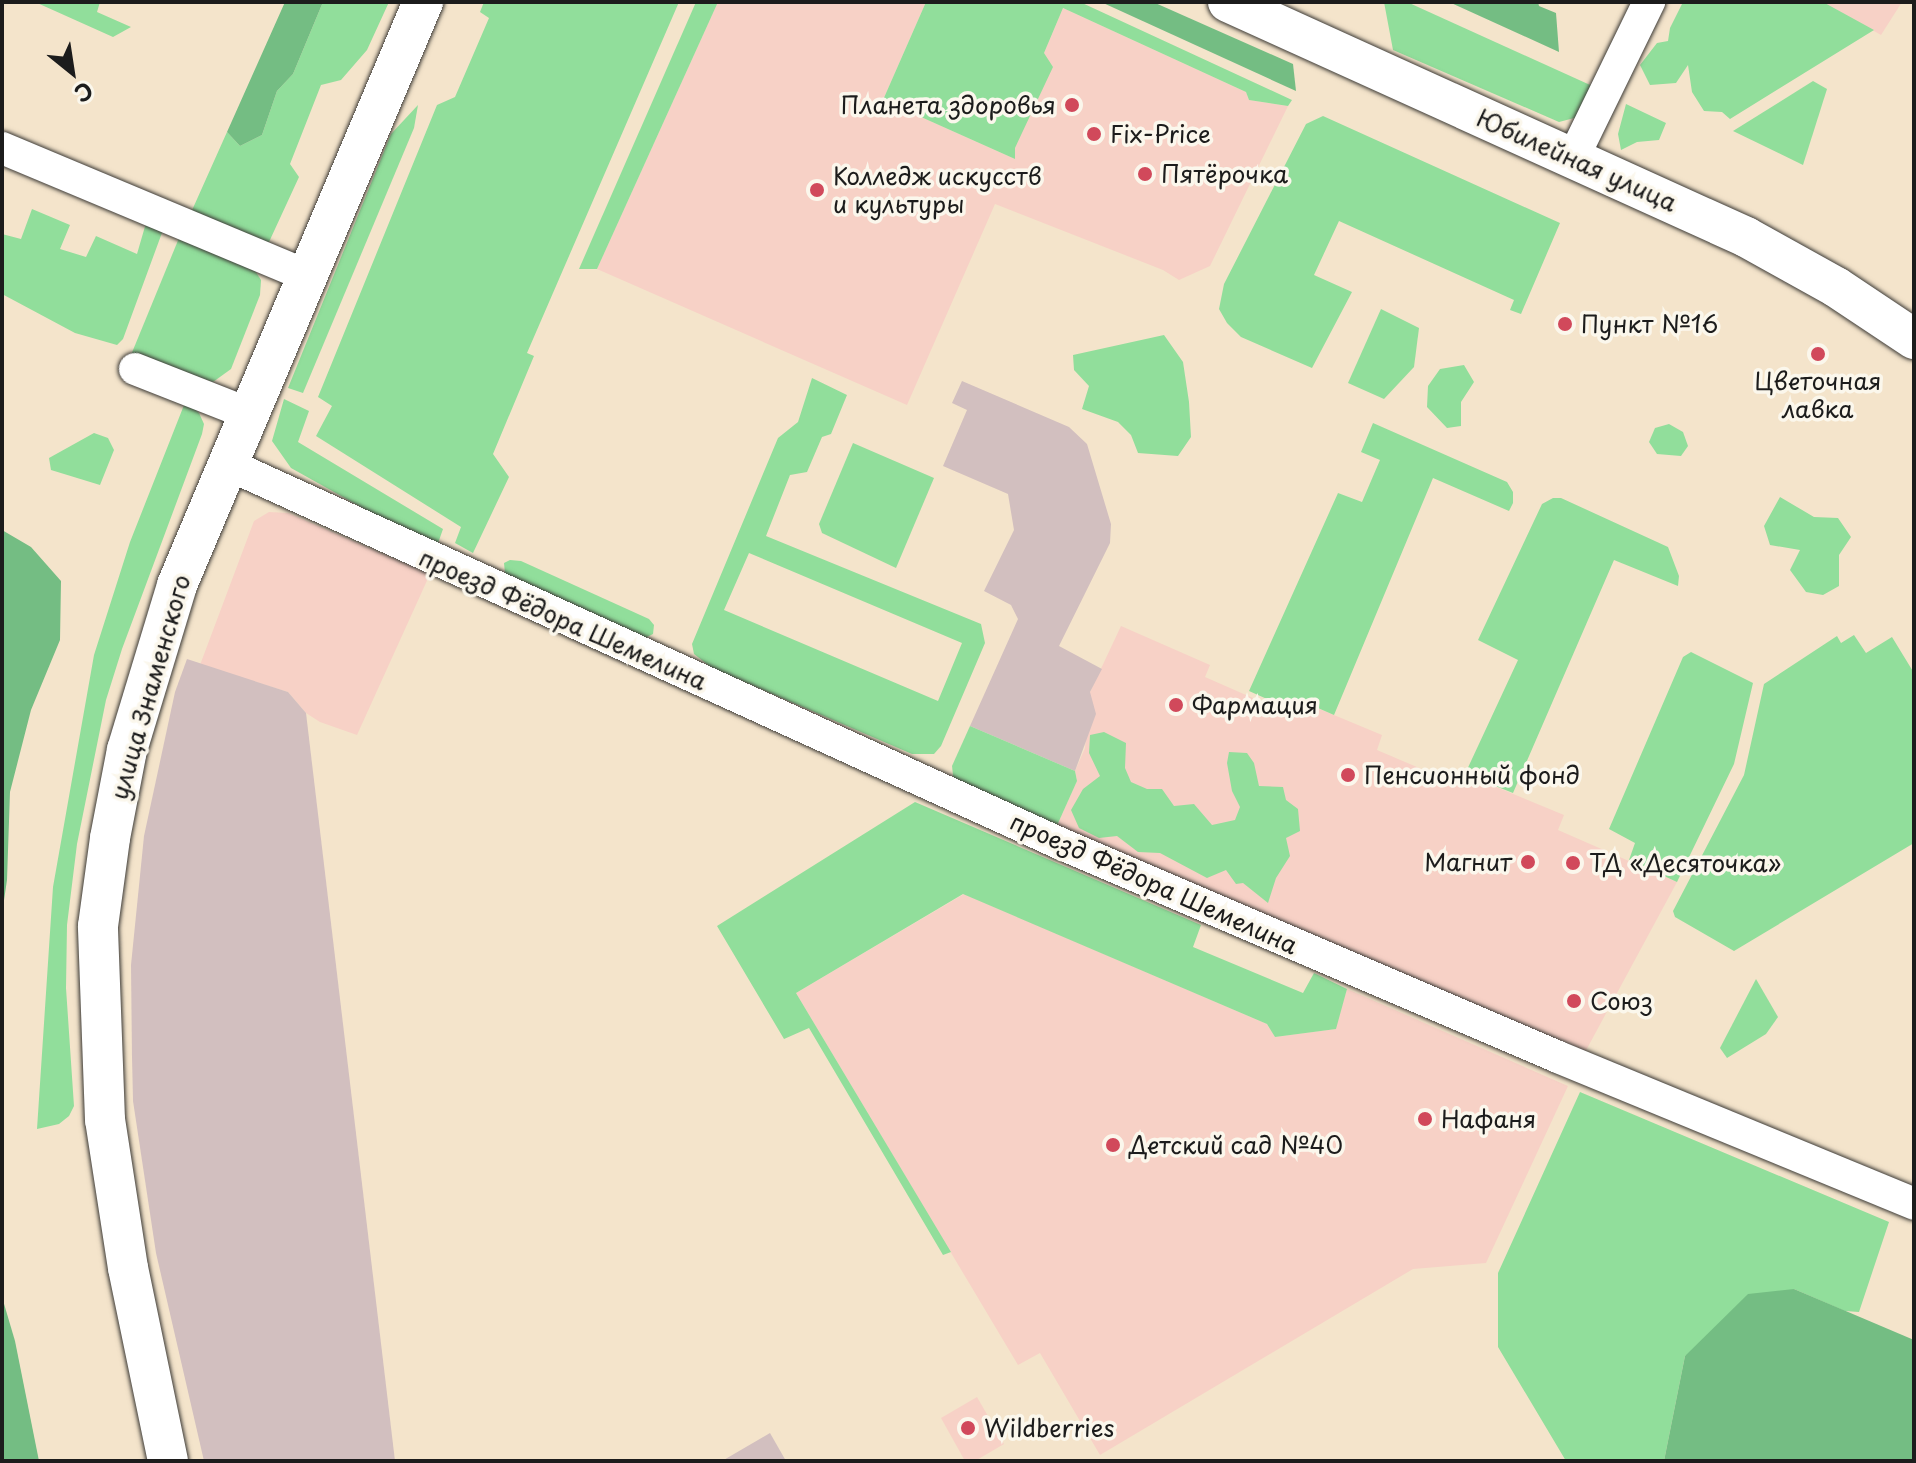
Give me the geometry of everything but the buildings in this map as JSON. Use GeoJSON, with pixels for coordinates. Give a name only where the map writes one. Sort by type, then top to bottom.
{"type":"FeatureCollection","features":[{"type":"Feature","properties":{"kind":"main road","name":"улица Знаменского"},"geometry":{"type":"LineString","coordinates":[[168,1461],[114,1189],[102,1070],[98,926],[110,838],[127,750],[177,585],[305,275],[423,2]]}},
{"type":"Feature","properties":{"kind":"main road","name":"Юбилейная улица"},"geometry":{"type":"LineString","coordinates":[[1228,2],[1746,237],[1836,287],[1914,339]]}},
{"type":"Feature","properties":{"kind":"street"},"geometry":{"type":"LineString","coordinates":[[1573,158],[1649,2]]}},
{"type":"Feature","properties":{"kind":"street"},"geometry":{"type":"LineString","coordinates":[[2,148],[305,275]]}},
{"type":"Feature","properties":{"kind":"street"},"geometry":{"type":"LineString","coordinates":[[135,369],[249,414]]}},
{"type":"Feature","properties":{"kind":"street","name":"проезд Фёдора Шемелина"},"geometry":{"type":"LineString","coordinates":[[227,464],[1059,843],[1558,1057],[1914,1204]]}},
{"type":"Feature","properties":{"kind":"shaded area","name":"Колледж искусств и культуры"},"geometry":{"type":"Polygon","coordinates":[[[718,2],[926,2],[883,100],[1015,159],[1015,148],[1044,53],[1063,8],[1246,92],[1249,100],[1288,106],[1210,266],[1179,280],[1163,270],[995,204],[907,405],[597,269],[718,2]]]}},
{"type":"Feature","properties":{"kind":"shaded area"},"geometry":{"type":"Polygon","coordinates":[[[1823,2],[1902,2],[1881,35],[1823,2]]]}},
{"type":"Feature","properties":{"kind":"shaded area"},"geometry":{"type":"Polygon","coordinates":[[[962,381],[1069,427],[1087,444],[1111,524],[1110,543],[1059,646],[1102,669],[1090,692],[1096,714],[1075,771],[970,726],[1018,619],[1011,605],[984,591],[1014,530],[1008,494],[943,466],[967,410],[952,403],[962,381]]]}},
{"type":"Feature","properties":{"kind":"shaded area"},"geometry":{"type":"Polygon","coordinates":[[[269,512],[288,513],[430,574],[357,735],[320,722],[306,713],[288,692],[200,665],[254,521],[269,512]]]}},
{"type":"Feature","properties":{"kind":"shaded area"},"geometry":{"type":"Polygon","coordinates":[[[1121,626],[1210,665],[1205,677],[1271,706],[1274,702],[1305,716],[1310,705],[1382,735],[1377,750],[1452,782],[1465,774],[1564,815],[1558,830],[1677,882],[1583,1056],[1376,962],[1055,830],[1077,781],[1075,771],[1085,748],[1090,692],[1121,626]]]}},
{"type":"Feature","properties":{"kind":"shaded area"},"geometry":{"type":"Polygon","coordinates":[[[187,659],[288,692],[306,713],[395,1461],[204,1461],[156,1253],[133,1101],[132,1057],[131,965],[144,836],[175,692],[187,659]]]}},
{"type":"Feature","properties":{"kind":"shaded area","name":"Детский сад №40"},"geometry":{"type":"Polygon","coordinates":[[[964,894],[1267,1024],[1275,1037],[1335,1029],[1347,989],[1568,1086],[1486,1263],[1413,1269],[1100,1455],[1040,1353],[1018,1365],[796,993],[964,894]]]}},
{"type":"Feature","properties":{"kind":"shaded area","name":"Wildberries"},"geometry":{"type":"Polygon","coordinates":[[[977,1397],[1004,1444],[975,1461],[965,1461],[941,1418],[977,1397]]]}},
{"type":"Feature","properties":{"kind":"shaded area"},"geometry":{"type":"Polygon","coordinates":[[[770,1433],[786,1461],[722,1461],[770,1433]]]}},
{"type":"Feature","properties":{"kind":"green space"},"geometry":{"type":"Polygon","coordinates":[[[35,2],[100,2],[97,12],[131,27],[113,37],[35,2]]]}},
{"type":"Feature","properties":{"kind":"green space"},"geometry":{"type":"Polygon","coordinates":[[[285,2],[323,2],[293,74],[277,91],[262,135],[240,146],[227,132],[285,2]]]}},
{"type":"Feature","properties":{"kind":"green space"},"geometry":{"type":"Polygon","coordinates":[[[323,2],[389,2],[367,50],[341,80],[321,85],[290,164],[299,177],[269,242],[257,244],[189,217],[227,132],[240,146],[262,135],[277,91],[293,74],[323,2]]]}},
{"type":"Feature","properties":{"kind":"green space"},"geometry":{"type":"Polygon","coordinates":[[[484,2],[679,2],[527,353],[534,356],[493,454],[509,477],[473,553],[455,543],[461,527],[316,436],[332,406],[318,397],[437,105],[455,97],[489,18],[480,12],[484,2]]]}},
{"type":"Feature","properties":{"kind":"green space"},"geometry":{"type":"Polygon","coordinates":[[[696,2],[718,2],[597,269],[579,269],[696,2]]]}},
{"type":"Feature","properties":{"kind":"green space"},"geometry":{"type":"Polygon","coordinates":[[[926,2],[1080,2],[1292,100],[1288,106],[1249,100],[1246,92],[1063,8],[1044,53],[1053,67],[1015,148],[1015,159],[883,100],[926,2]]]}},
{"type":"Feature","properties":{"kind":"green space"},"geometry":{"type":"Polygon","coordinates":[[[1101,2],[1153,2],[1293,64],[1296,91],[1101,2]]]}},
{"type":"Feature","properties":{"kind":"green space"},"geometry":{"type":"Polygon","coordinates":[[[1384,2],[1407,2],[1599,89],[1578,117],[1559,122],[1393,50],[1384,2]]]}},
{"type":"Feature","properties":{"kind":"green space"},"geometry":{"type":"Polygon","coordinates":[[[1449,2],[1538,2],[1539,6],[1556,13],[1559,52],[1449,2]]]}},
{"type":"Feature","properties":{"kind":"green space"},"geometry":{"type":"Polygon","coordinates":[[[1683,2],[1823,2],[1874,30],[1730,119],[1722,112],[1704,111],[1692,92],[1688,65],[1676,83],[1650,85],[1640,65],[1657,43],[1668,41],[1670,28],[1683,2]]]}},
{"type":"Feature","properties":{"kind":"green space"},"geometry":{"type":"Polygon","coordinates":[[[1813,81],[1827,89],[1803,165],[1733,131],[1813,81]]]}},
{"type":"Feature","properties":{"kind":"green space"},"geometry":{"type":"Polygon","coordinates":[[[1626,104],[1666,123],[1659,140],[1637,142],[1621,150],[1618,134],[1626,104]]]}},
{"type":"Feature","properties":{"kind":"green space"},"geometry":{"type":"Polygon","coordinates":[[[418,105],[414,128],[303,393],[288,388],[391,134],[418,105]]]}},
{"type":"Feature","properties":{"kind":"green space"},"geometry":{"type":"Polygon","coordinates":[[[1323,116],[1560,223],[1521,314],[1510,310],[1514,300],[1339,221],[1314,275],[1352,292],[1312,368],[1241,337],[1227,323],[1219,309],[1224,284],[1306,124],[1323,116]]]}},
{"type":"Feature","properties":{"kind":"green space"},"geometry":{"type":"Polygon","coordinates":[[[32,209],[70,225],[60,249],[86,257],[96,236],[137,254],[146,223],[163,230],[123,339],[117,345],[75,333],[2,294],[2,234],[21,239],[32,209]]]}},
{"type":"Feature","properties":{"kind":"green space"},"geometry":{"type":"Polygon","coordinates":[[[179,238],[254,269],[261,280],[260,295],[231,369],[213,382],[131,355],[179,238]]]}},
{"type":"Feature","properties":{"kind":"green space"},"geometry":{"type":"Polygon","coordinates":[[[1381,309],[1419,328],[1414,367],[1384,399],[1348,383],[1381,309]]]}},
{"type":"Feature","properties":{"kind":"green space"},"geometry":{"type":"Polygon","coordinates":[[[1164,335],[1183,362],[1189,402],[1191,437],[1178,456],[1138,453],[1131,435],[1118,422],[1082,409],[1089,386],[1074,370],[1073,355],[1164,335]]]}},
{"type":"Feature","properties":{"kind":"green space"},"geometry":{"type":"Polygon","coordinates":[[[1464,365],[1474,382],[1461,402],[1461,426],[1447,428],[1427,407],[1428,386],[1440,369],[1464,365]]]}},
{"type":"Feature","properties":{"kind":"green space"},"geometry":{"type":"Polygon","coordinates":[[[812,378],[847,395],[831,434],[822,437],[807,472],[790,475],[766,536],[981,624],[985,643],[941,746],[934,754],[912,754],[712,668],[694,654],[692,644],[778,438],[798,422],[812,378]],[[749,553],[724,610],[938,701],[962,643],[749,553]]]}},
{"type":"Feature","properties":{"kind":"green space"},"geometry":{"type":"Polygon","coordinates":[[[284,399],[309,411],[298,442],[443,529],[436,549],[291,468],[272,441],[284,399]]]}},
{"type":"Feature","properties":{"kind":"green space"},"geometry":{"type":"Polygon","coordinates":[[[186,400],[199,413],[204,424],[202,434],[106,700],[77,844],[67,925],[66,988],[74,1106],[69,1116],[59,1124],[37,1129],[53,887],[94,655],[130,542],[186,400]]]}},
{"type":"Feature","properties":{"kind":"green space"},"geometry":{"type":"Polygon","coordinates":[[[1373,423],[1507,482],[1513,492],[1513,503],[1509,511],[1433,478],[1334,715],[1311,705],[1305,716],[1249,691],[1338,493],[1362,502],[1380,460],[1361,452],[1373,423]]]}},
{"type":"Feature","properties":{"kind":"green space"},"geometry":{"type":"Polygon","coordinates":[[[1669,424],[1683,432],[1688,446],[1681,456],[1657,454],[1649,442],[1655,428],[1669,424]]]}},
{"type":"Feature","properties":{"kind":"green space"},"geometry":{"type":"Polygon","coordinates":[[[94,433],[108,438],[114,450],[100,485],[51,470],[49,458],[94,433]]]}},
{"type":"Feature","properties":{"kind":"green space"},"geometry":{"type":"Polygon","coordinates":[[[853,443],[934,478],[896,568],[822,533],[819,524],[853,443]]]}},
{"type":"Feature","properties":{"kind":"green space"},"geometry":{"type":"Polygon","coordinates":[[[1780,497],[1814,517],[1838,518],[1851,537],[1839,555],[1839,586],[1823,595],[1806,592],[1790,570],[1800,550],[1770,545],[1764,526],[1780,497]]]}},
{"type":"Feature","properties":{"kind":"green space"},"geometry":{"type":"Polygon","coordinates":[[[1553,498],[1561,498],[1668,547],[1679,576],[1678,586],[1614,560],[1513,793],[1465,774],[1518,660],[1478,640],[1542,504],[1553,498]]]}},
{"type":"Feature","properties":{"kind":"green space"},"geometry":{"type":"Polygon","coordinates":[[[2,530],[31,547],[61,581],[60,640],[31,710],[10,792],[7,880],[2,914],[2,530]]]}},
{"type":"Feature","properties":{"kind":"green space"},"geometry":{"type":"Polygon","coordinates":[[[521,561],[649,619],[654,625],[653,634],[643,639],[505,574],[504,563],[521,561]]]}},
{"type":"Feature","properties":{"kind":"green space"},"geometry":{"type":"Polygon","coordinates":[[[1854,635],[1866,653],[1892,637],[1914,673],[1914,843],[1734,951],[1675,917],[1673,911],[1744,775],[1764,684],[1837,636],[1841,643],[1854,635]]]}},
{"type":"Feature","properties":{"kind":"green space"},"geometry":{"type":"Polygon","coordinates":[[[1691,652],[1753,683],[1734,764],[1677,882],[1629,860],[1635,843],[1609,829],[1683,657],[1691,652]]]}},
{"type":"Feature","properties":{"kind":"green space"},"geometry":{"type":"Polygon","coordinates":[[[970,726],[1075,771],[1077,781],[1055,830],[954,784],[952,766],[970,726]]]}},
{"type":"Feature","properties":{"kind":"green space"},"geometry":{"type":"Polygon","coordinates":[[[1104,732],[1126,743],[1125,768],[1131,782],[1147,789],[1162,789],[1174,806],[1194,804],[1212,825],[1235,820],[1240,807],[1232,791],[1227,763],[1229,752],[1247,753],[1254,763],[1259,786],[1283,787],[1286,800],[1298,809],[1300,831],[1286,838],[1290,856],[1276,878],[1268,903],[1243,883],[1236,884],[1226,870],[1207,878],[1160,853],[1138,852],[1117,836],[1099,838],[1079,828],[1071,810],[1083,789],[1100,776],[1089,753],[1090,735],[1104,732]]]}},
{"type":"Feature","properties":{"kind":"green space"},"geometry":{"type":"Polygon","coordinates":[[[915,802],[1201,925],[1193,947],[1303,993],[1314,973],[1347,989],[1336,1029],[1275,1037],[1267,1024],[963,894],[796,993],[951,1252],[943,1255],[809,1028],[784,1039],[717,926],[915,802]]]}},
{"type":"Feature","properties":{"kind":"green space"},"geometry":{"type":"Polygon","coordinates":[[[1756,979],[1778,1017],[1766,1034],[1727,1058],[1720,1048],[1756,979]]]}},
{"type":"Feature","properties":{"kind":"green space"},"geometry":{"type":"Polygon","coordinates":[[[1580,1092],[1889,1222],[1859,1312],[1845,1311],[1794,1289],[1685,1356],[1664,1461],[1566,1461],[1498,1347],[1498,1273],[1580,1092]]]}},
{"type":"Feature","properties":{"kind":"green space"},"geometry":{"type":"Polygon","coordinates":[[[1794,1289],[1914,1340],[1914,1461],[1664,1461],[1685,1356],[1748,1294],[1794,1289]]]}},
{"type":"Feature","properties":{"kind":"green space"},"geometry":{"type":"Polygon","coordinates":[[[2,1297],[15,1341],[39,1461],[2,1461],[2,1297]]]}},
{"type":"Feature","properties":{"kind":"place","name":"Планета здоровья"},"geometry":{"type":"Point","coordinates":[1072,105]}},
{"type":"Feature","properties":{"kind":"place","name":"Fix-Price"},"geometry":{"type":"Point","coordinates":[1094,134]}},
{"type":"Feature","properties":{"kind":"place","name":"Пятёрочка"},"geometry":{"type":"Point","coordinates":[1145,174]}},
{"type":"Feature","properties":{"kind":"place","name":"Колледж искусств и культуры"},"geometry":{"type":"Point","coordinates":[817,190]}},
{"type":"Feature","properties":{"kind":"place","name":"Пункт №16"},"geometry":{"type":"Point","coordinates":[1565,324]}},
{"type":"Feature","properties":{"kind":"place","name":"Цветочная лавка"},"geometry":{"type":"Point","coordinates":[1818,354]}},
{"type":"Feature","properties":{"kind":"place","name":"Фармация"},"geometry":{"type":"Point","coordinates":[1176,705]}},
{"type":"Feature","properties":{"kind":"place","name":"Пенсионный фонд"},"geometry":{"type":"Point","coordinates":[1348,775]}},
{"type":"Feature","properties":{"kind":"place","name":"Магнит"},"geometry":{"type":"Point","coordinates":[1528,862]}},
{"type":"Feature","properties":{"kind":"place","name":"ТД «Десяточка»"},"geometry":{"type":"Point","coordinates":[1573,863]}},
{"type":"Feature","properties":{"kind":"place","name":"Союз"},"geometry":{"type":"Point","coordinates":[1574,1001]}},
{"type":"Feature","properties":{"kind":"place","name":"Нафаня"},"geometry":{"type":"Point","coordinates":[1425,1119]}},
{"type":"Feature","properties":{"kind":"place","name":"Детский сад №40"},"geometry":{"type":"Point","coordinates":[1113,1145]}},
{"type":"Feature","properties":{"kind":"place","name":"Wildberries"},"geometry":{"type":"Point","coordinates":[968,1428]}}]}
